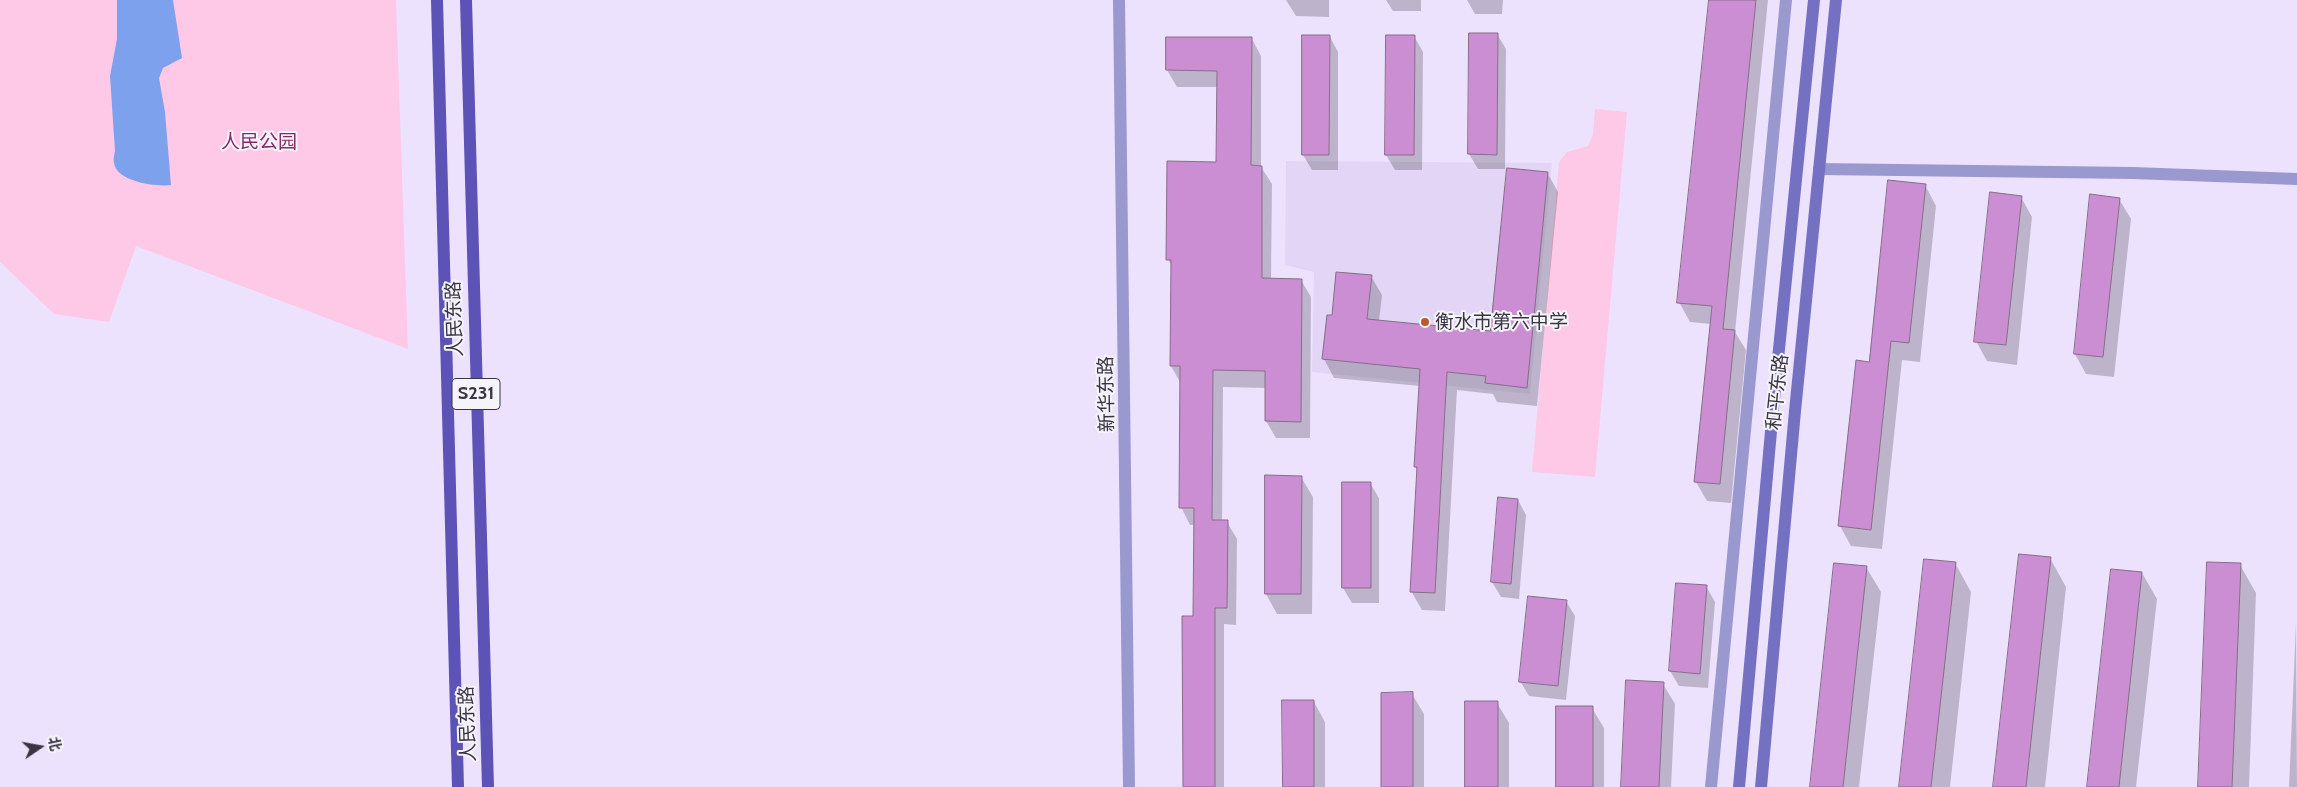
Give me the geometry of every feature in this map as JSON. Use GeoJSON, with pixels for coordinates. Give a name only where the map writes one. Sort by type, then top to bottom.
{"type":"FeatureCollection","features":[{"type":"Feature","properties":{"kind":"main road","name":"人民东路"},"geometry":{"type":"LineString","coordinates":[[437,0],[458,787]]}},
{"type":"Feature","properties":{"kind":"main road","name":"人民东路"},"geometry":{"type":"LineString","coordinates":[[466,0],[488,787]]}},
{"type":"Feature","properties":{"kind":"main road","name":"和平东路"},"geometry":{"type":"LineString","coordinates":[[1739,787],[1773,409],[1814,0]]}},
{"type":"Feature","properties":{"kind":"main road","name":"和平东路"},"geometry":{"type":"LineString","coordinates":[[1761,787],[1836,0]]}},
{"type":"Feature","properties":{"kind":"street","name":"新华东路"},"geometry":{"type":"LineString","coordinates":[[1120,0],[1129,787]]}},
{"type":"Feature","properties":{"kind":"street"},"geometry":{"type":"LineString","coordinates":[[1711,787],[1786,0]]}},
{"type":"Feature","properties":{"kind":"street"},"geometry":{"type":"LineString","coordinates":[[1819,169],[2133,173],[2297,179]]}},
{"type":"Feature","properties":{"kind":"shaded area","name":"衡水市第六中学"},"geometry":{"type":"Polygon","coordinates":[[[1286,161],[1552,163],[1530,394],[1312,372],[1314,272],[1285,265],[1286,161]]]}},
{"type":"Feature","properties":{"kind":"green space","name":"人民公园"},"geometry":{"type":"Polygon","coordinates":[[[0,0],[396,0],[408,349],[136,246],[109,322],[54,314],[0,262],[0,0]]]}},
{"type":"Feature","properties":{"kind":"green space"},"geometry":{"type":"Polygon","coordinates":[[[1595,109],[1627,112],[1595,477],[1532,472],[1559,162],[1567,152],[1588,146],[1593,134],[1595,109]]]}},
{"type":"Feature","properties":{"kind":"water"},"geometry":{"type":"Polygon","coordinates":[[[117,0],[173,0],[182,58],[163,68],[159,78],[165,112],[171,185],[147,184],[129,179],[122,175],[114,163],[115,151],[110,76],[117,39],[117,0]]]}},
{"type":"Feature","properties":{"kind":"building"},"geometry":{"type":"Polygon","coordinates":[[[1709,0],[1756,0],[1723,329],[1735,330],[1720,484],[1694,482],[1712,306],[1677,303],[1709,0]]]}},
{"type":"Feature","properties":{"kind":"building"},"geometry":{"type":"Polygon","coordinates":[[[1469,33],[1498,33],[1497,155],[1468,154],[1469,33]]]}},
{"type":"Feature","properties":{"kind":"building"},"geometry":{"type":"Polygon","coordinates":[[[1302,35],[1330,35],[1329,155],[1302,155],[1302,35]]]}},
{"type":"Feature","properties":{"kind":"building"},"geometry":{"type":"Polygon","coordinates":[[[1386,35],[1415,35],[1414,155],[1385,155],[1386,35]]]}},
{"type":"Feature","properties":{"kind":"building"},"geometry":{"type":"Polygon","coordinates":[[[1166,37],[1252,37],[1251,165],[1262,166],[1262,278],[1302,279],[1301,422],[1265,421],[1265,371],[1213,370],[1212,520],[1228,520],[1227,608],[1215,608],[1215,787],[1183,787],[1182,616],[1193,616],[1194,508],[1179,508],[1180,366],[1170,366],[1171,260],[1166,260],[1167,161],[1216,162],[1217,71],[1166,70],[1166,37]]]}},
{"type":"Feature","properties":{"kind":"building"},"geometry":{"type":"Polygon","coordinates":[[[1507,168],[1548,172],[1527,388],[1485,383],[1486,376],[1447,372],[1435,593],[1410,592],[1417,467],[1414,467],[1420,369],[1322,359],[1327,315],[1332,315],[1336,272],[1372,275],[1367,319],[1490,331],[1507,168]]]}},
{"type":"Feature","properties":{"kind":"building"},"geometry":{"type":"Polygon","coordinates":[[[1888,180],[1926,184],[1909,343],[1891,341],[1871,530],[1838,526],[1856,360],[1869,362],[1888,180]]]}},
{"type":"Feature","properties":{"kind":"building"},"geometry":{"type":"Polygon","coordinates":[[[1990,192],[2022,196],[2006,345],[1974,342],[1990,192]]]}},
{"type":"Feature","properties":{"kind":"building"},"geometry":{"type":"Polygon","coordinates":[[[2090,194],[2120,198],[2103,357],[2074,354],[2090,194]]]}},
{"type":"Feature","properties":{"kind":"building"},"geometry":{"type":"Polygon","coordinates":[[[1265,475],[1302,476],[1301,594],[1265,594],[1265,475]]]}},
{"type":"Feature","properties":{"kind":"building"},"geometry":{"type":"Polygon","coordinates":[[[1342,482],[1371,482],[1371,588],[1342,588],[1342,482]]]}},
{"type":"Feature","properties":{"kind":"building"},"geometry":{"type":"Polygon","coordinates":[[[1498,497],[1518,499],[1511,584],[1491,582],[1498,497]]]}},
{"type":"Feature","properties":{"kind":"building"},"geometry":{"type":"Polygon","coordinates":[[[2019,554],[2051,557],[2026,787],[1993,787],[2019,554]]]}},
{"type":"Feature","properties":{"kind":"building"},"geometry":{"type":"Polygon","coordinates":[[[1924,559],[1956,562],[1931,787],[1899,787],[1924,559]]]}},
{"type":"Feature","properties":{"kind":"building"},"geometry":{"type":"Polygon","coordinates":[[[2207,562],[2241,563],[2232,787],[2198,787],[2207,562]]]}},
{"type":"Feature","properties":{"kind":"building"},"geometry":{"type":"Polygon","coordinates":[[[1834,563],[1867,566],[1843,787],[1810,787],[1834,563]]]}},
{"type":"Feature","properties":{"kind":"building"},"geometry":{"type":"Polygon","coordinates":[[[2111,569],[2142,572],[2119,787],[2087,787],[2111,569]]]}},
{"type":"Feature","properties":{"kind":"building"},"geometry":{"type":"Polygon","coordinates":[[[1676,583],[1707,585],[1700,674],[1669,671],[1676,583]]]}},
{"type":"Feature","properties":{"kind":"building"},"geometry":{"type":"Polygon","coordinates":[[[1528,596],[1567,600],[1558,686],[1519,682],[1528,596]]]}},
{"type":"Feature","properties":{"kind":"building"},"geometry":{"type":"Polygon","coordinates":[[[1626,680],[1664,682],[1659,787],[1621,787],[1626,680]]]}},
{"type":"Feature","properties":{"kind":"building"},"geometry":{"type":"Polygon","coordinates":[[[1413,692],[1413,787],[1381,787],[1381,693],[1413,692]]]}},
{"type":"Feature","properties":{"kind":"building"},"geometry":{"type":"Polygon","coordinates":[[[1282,700],[1314,700],[1314,787],[1283,787],[1282,700]]]}},
{"type":"Feature","properties":{"kind":"building"},"geometry":{"type":"Polygon","coordinates":[[[1465,701],[1498,701],[1498,787],[1465,787],[1465,701]]]}},
{"type":"Feature","properties":{"kind":"building"},"geometry":{"type":"Polygon","coordinates":[[[1556,706],[1593,706],[1593,787],[1556,787],[1556,706]]]}},
{"type":"Feature","properties":{"kind":"place","name":"衡水市第六中学"},"geometry":{"type":"Point","coordinates":[1425,322]}}]}
